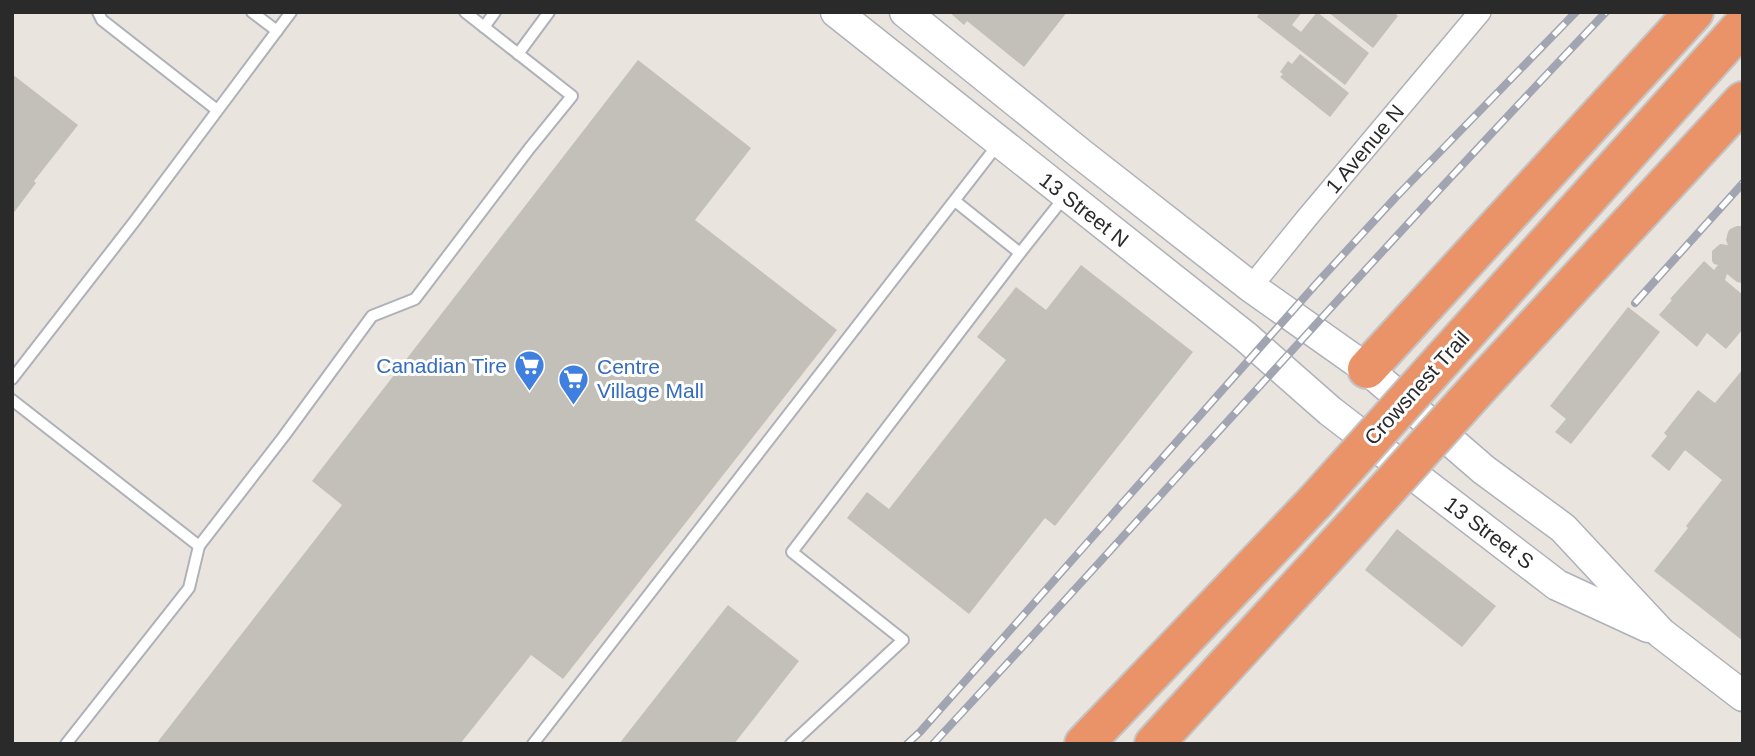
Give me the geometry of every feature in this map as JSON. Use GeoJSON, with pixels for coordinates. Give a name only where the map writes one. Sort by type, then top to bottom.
{"type":"FeatureCollection","features":[{"type":"Feature","properties":{"kind":"highway"},"geometry":{"type":"LineString","coordinates":[[1367,369],[1694,12]]}},
{"type":"Feature","properties":{"kind":"highway","name":"Crowsnest Trail"},"geometry":{"type":"LineString","coordinates":[[1084,744],[1315,502],[1743,25]]}},
{"type":"Feature","properties":{"kind":"highway"},"geometry":{"type":"LineString","coordinates":[[1154,744],[1743,101]]}},
{"type":"Feature","properties":{"kind":"street","name":"13 Street N"},"geometry":{"type":"LineString","coordinates":[[836,12],[1246,337],[1330,411]]}},
{"type":"Feature","properties":{"kind":"street","name":"13 Street N"},"geometry":{"type":"LineString","coordinates":[[905,12],[1251,286],[1367,369]]}},
{"type":"Feature","properties":{"kind":"street","name":"1 Avenue N"},"geometry":{"type":"LineString","coordinates":[[1251,286],[1480,12]]}},
{"type":"Feature","properties":{"kind":"street","name":"13 Street S"},"geometry":{"type":"LineString","coordinates":[[1367,369],[1484,470],[1563,528],[1661,633],[1743,696]]}},
{"type":"Feature","properties":{"kind":"street","name":"13 Street S"},"geometry":{"type":"LineString","coordinates":[[1330,411],[1557,584],[1661,633]]}},
{"type":"Feature","properties":{"kind":"lane"},"geometry":{"type":"LineString","coordinates":[[98,12],[102,20],[217,110]]}},
{"type":"Feature","properties":{"kind":"lane"},"geometry":{"type":"LineString","coordinates":[[252,12],[277,31]]}},
{"type":"Feature","properties":{"kind":"lane"},"geometry":{"type":"LineString","coordinates":[[12,379],[134,222],[291,12]]}},
{"type":"Feature","properties":{"kind":"lane"},"geometry":{"type":"LineString","coordinates":[[66,744],[189,588],[199,546],[372,316],[415,299],[572,96],[465,12]]}},
{"type":"Feature","properties":{"kind":"lane"},"geometry":{"type":"LineString","coordinates":[[484,27],[495,12]]}},
{"type":"Feature","properties":{"kind":"lane"},"geometry":{"type":"LineString","coordinates":[[518,54],[549,12]]}},
{"type":"Feature","properties":{"kind":"lane"},"geometry":{"type":"LineString","coordinates":[[533,744],[999,143]]}},
{"type":"Feature","properties":{"kind":"lane"},"geometry":{"type":"LineString","coordinates":[[791,744],[903,640],[792,552],[1066,195]]}},
{"type":"Feature","properties":{"kind":"lane"},"geometry":{"type":"LineString","coordinates":[[955,201],[1020,253]]}},
{"type":"Feature","properties":{"kind":"lane"},"geometry":{"type":"LineString","coordinates":[[12,400],[199,546]]}},
{"type":"Feature","properties":{"kind":"building"},"geometry":{"type":"Polygon","coordinates":[[[949,12],[1067,12],[1024,67],[967,21],[964,25],[949,12]]]}},
{"type":"Feature","properties":{"kind":"building"},"geometry":{"type":"Polygon","coordinates":[[[1260,12],[1302,12],[1292,25],[1301,32],[1317,12],[1369,53],[1345,85],[1257,17],[1260,12]]]}},
{"type":"Feature","properties":{"kind":"building"},"geometry":{"type":"Polygon","coordinates":[[[1328,12],[1394,12],[1398,16],[1373,48],[1328,12]]]}},
{"type":"Feature","properties":{"kind":"building"},"geometry":{"type":"Polygon","coordinates":[[[1300,54],[1349,93],[1330,117],[1280,77],[1283,74],[1280,72],[1288,61],[1292,64],[1300,54]]]}},
{"type":"Feature","properties":{"kind":"building","name":"Centre Village Mall"},"geometry":{"type":"Polygon","coordinates":[[[638,60],[751,148],[695,220],[837,330],[563,679],[531,655],[460,744],[156,744],[342,505],[312,481],[638,60]]]}},
{"type":"Feature","properties":{"kind":"building"},"geometry":{"type":"Polygon","coordinates":[[[12,74],[78,125],[34,181],[36,183],[12,215],[12,74]]]}},
{"type":"Feature","properties":{"kind":"building"},"geometry":{"type":"Polygon","coordinates":[[[1737,226],[1743,226],[1743,283],[1727,274],[1725,280],[1743,295],[1743,329],[1726,349],[1707,333],[1697,347],[1659,315],[1704,261],[1714,270],[1718,265],[1712,261],[1712,251],[1720,244],[1728,245],[1728,232],[1737,226]]]}},
{"type":"Feature","properties":{"kind":"building"},"geometry":{"type":"Polygon","coordinates":[[[1081,265],[1193,352],[1055,526],[1045,518],[969,614],[847,518],[867,492],[889,509],[1006,360],[977,337],[1016,287],[1046,310],[1081,265]]]}},
{"type":"Feature","properties":{"kind":"building"},"geometry":{"type":"Polygon","coordinates":[[[1628,307],[1660,332],[1571,444],[1555,432],[1566,419],[1550,406],[1628,307]]]}},
{"type":"Feature","properties":{"kind":"building"},"geometry":{"type":"Polygon","coordinates":[[[1743,369],[1743,641],[1654,571],[1722,480],[1685,450],[1669,471],[1651,456],[1667,436],[1664,433],[1698,390],[1715,403],[1743,369]]]}},
{"type":"Feature","properties":{"kind":"building"},"geometry":{"type":"Polygon","coordinates":[[[1397,529],[1496,606],[1462,647],[1365,570],[1397,529]]]}},
{"type":"Feature","properties":{"kind":"building"},"geometry":{"type":"Polygon","coordinates":[[[728,605],[799,661],[734,744],[619,744],[728,605]]]}},
{"type":"Feature","properties":{"kind":"railway"},"geometry":{"type":"LineString","coordinates":[[907,744],[1317,283],[1396,197],[1576,12]]}},
{"type":"Feature","properties":{"kind":"railway"},"geometry":{"type":"LineString","coordinates":[[933,744],[1436,193],[1606,12]]}},
{"type":"Feature","properties":{"kind":"railway"},"geometry":{"type":"LineString","coordinates":[[1635,303],[1743,183]]}},
{"type":"Feature","properties":{"kind":"place","name":"Canadian Tire"},"geometry":{"type":"Point","coordinates":[530,393]}},
{"type":"Feature","properties":{"kind":"place","name":"Centre Village Mall"},"geometry":{"type":"Point","coordinates":[574,406]}}]}
